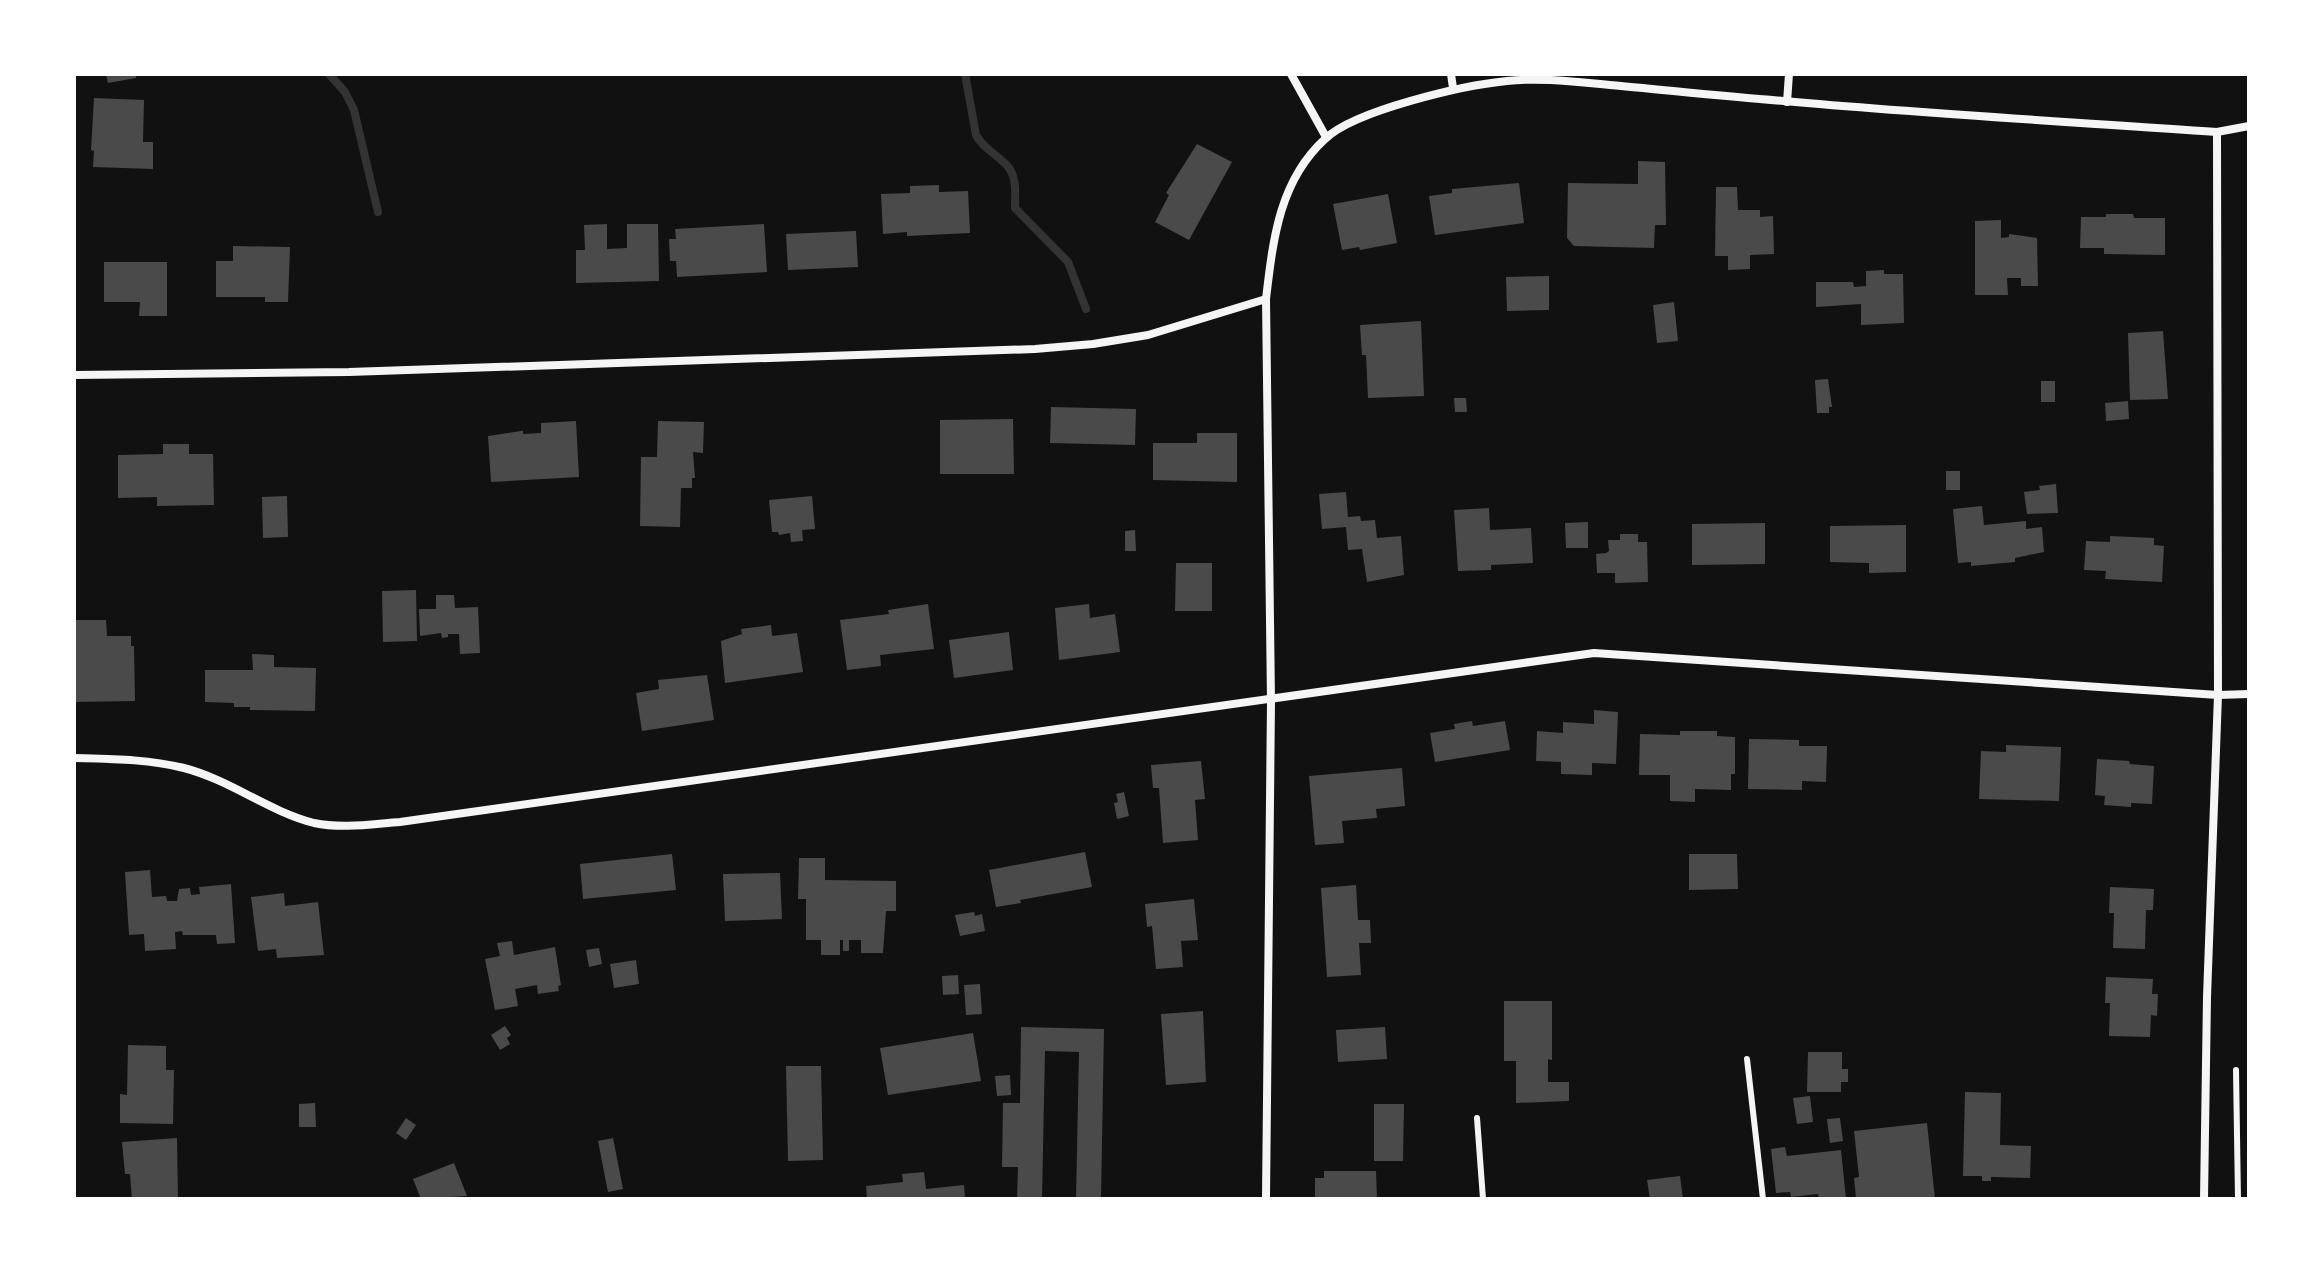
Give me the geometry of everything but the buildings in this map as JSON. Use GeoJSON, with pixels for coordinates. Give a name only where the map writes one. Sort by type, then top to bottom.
{"type":"FeatureCollection","features":[{"type":"Feature","properties":{"kind":"street"},"geometry":{"type":"LineString","coordinates":[[1291,74],[1326,137]]}},
{"type":"Feature","properties":{"kind":"street"},"geometry":{"type":"LineString","coordinates":[[1451,74],[1453,88]]}},
{"type":"Feature","properties":{"kind":"street"},"geometry":{"type":"LineString","coordinates":[[1787,102],[1789,74]]}},
{"type":"Feature","properties":{"kind":"street"},"geometry":{"type":"LineString","coordinates":[[1266,1199],[1271,701],[1266,299],[1273,236],[1283,199],[1299,170],[1326,137],[1388,109],[1453,88],[1509,81],[1551,80],[1787,102],[2217,132],[2249,126]]}},
{"type":"Feature","properties":{"kind":"street"},"geometry":{"type":"LineString","coordinates":[[2204,1199],[2207,997],[2218,695],[2217,132]]}},
{"type":"Feature","properties":{"kind":"street"},"geometry":{"type":"LineString","coordinates":[[74,375],[349,372],[1035,349],[1148,335],[1266,299]]}},
{"type":"Feature","properties":{"kind":"street"},"geometry":{"type":"LineString","coordinates":[[74,758],[140,759],[186,769],[316,823],[352,826],[400,822],[1271,701],[1594,653],[2218,695],[2249,694]]}},
{"type":"Feature","properties":{"kind":"lane"},"geometry":{"type":"LineString","coordinates":[[1747,1059],[1763,1199]]}},
{"type":"Feature","properties":{"kind":"lane"},"geometry":{"type":"LineString","coordinates":[[2236,1070],[2238,1199]]}},
{"type":"Feature","properties":{"kind":"lane"},"geometry":{"type":"LineString","coordinates":[[1477,1118],[1483,1199]]}},
{"type":"Feature","properties":{"kind":"waterway"},"geometry":{"type":"LineString","coordinates":[[329,74],[345,92],[354,110],[378,212]]}},
{"type":"Feature","properties":{"kind":"waterway"},"geometry":{"type":"LineString","coordinates":[[965,74],[976,135],[1012,172],[1015,208],[1068,262],[1086,309]]}}]}
